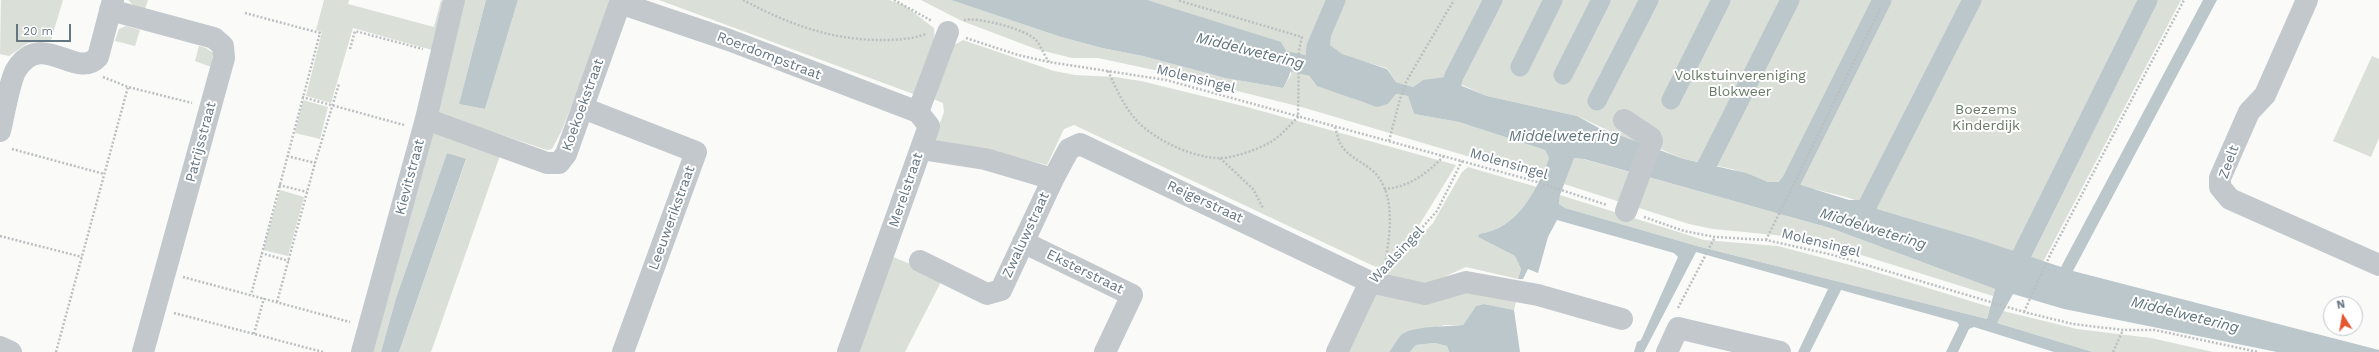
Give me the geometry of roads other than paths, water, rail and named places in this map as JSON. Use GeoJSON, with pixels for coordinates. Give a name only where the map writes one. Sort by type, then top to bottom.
{"type":"FeatureCollection","features":[{"type":"Feature","properties":{"kind":"street","name":"Kievitstraat"},"geometry":{"type":"LineString","coordinates":[[362,352],[416,122],[454,0]]}},
{"type":"Feature","properties":{"kind":"street","name":"Zeelt"},"geometry":{"type":"LineString","coordinates":[[2307,0],[2265,95],[2249,112],[2220,178],[2220,187],[2230,199],[2379,265]]}},
{"type":"Feature","properties":{"kind":"street","name":"Koekoekstraat"},"geometry":{"type":"LineString","coordinates":[[416,122],[547,163],[559,162],[566,154],[620,3]]}},
{"type":"Feature","properties":{"kind":"street","name":"Roerdompstraat"},"geometry":{"type":"LineString","coordinates":[[620,3],[729,40],[918,112]]}},
{"type":"Feature","properties":{"kind":"street"},"geometry":{"type":"LineString","coordinates":[[0,131],[8,69],[26,58],[41,53],[85,65],[93,63],[98,58],[112,5]]}},
{"type":"Feature","properties":{"kind":"street","name":"Patrijsstraat"},"geometry":{"type":"LineString","coordinates":[[112,5],[214,38],[223,46],[224,58],[143,352]]}},
{"type":"Feature","properties":{"kind":"street"},"geometry":{"type":"LineString","coordinates":[[918,112],[945,30]]}},
{"type":"Feature","properties":{"kind":"street","name":"Leeuwerikstraat"},"geometry":{"type":"LineString","coordinates":[[583,108],[696,152],[623,352]]}},
{"type":"Feature","properties":{"kind":"street","name":"Merelstraat"},"geometry":{"type":"LineString","coordinates":[[848,352],[929,126],[918,112]]}},
{"type":"Feature","properties":{"kind":"street"},"geometry":{"type":"LineString","coordinates":[[1624,120],[1651,138],[1652,141],[1626,211]]}},
{"type":"Feature","properties":{"kind":"street","name":"Reigerstraat"},"geometry":{"type":"LineString","coordinates":[[1053,179],[1069,149],[1080,144],[1266,231],[1425,294],[1466,282],[1538,295],[1622,319]]}},
{"type":"Feature","properties":{"kind":"street","name":"Zwaluwstraat"},"geometry":{"type":"LineString","coordinates":[[920,261],[987,294],[1001,290],[1053,179],[985,159],[921,149]]}},
{"type":"Feature","properties":{"kind":"street","name":"Eksterstraat"},"geometry":{"type":"LineString","coordinates":[[1023,242],[1132,295],[1105,352]]}},
{"type":"Feature","properties":{"kind":"street","name":"Waalsingel"},"geometry":{"type":"LineString","coordinates":[[1337,352],[1378,275]]}},
{"type":"Feature","properties":{"kind":"street"},"geometry":{"type":"LineString","coordinates":[[1667,352],[1678,328],[1780,352]]}},
{"type":"Feature","properties":{"kind":"street"},"geometry":{"type":"LineString","coordinates":[[0,346],[11,352]]}},
{"type":"Feature","properties":{"kind":"water"},"geometry":{"type":"Polygon","coordinates":[[[486,0],[518,0],[485,109],[459,104],[486,0]]]}},
{"type":"Feature","properties":{"kind":"water"},"geometry":{"type":"Polygon","coordinates":[[[951,0],[1147,0],[1281,42],[1290,60],[1291,70],[1283,88],[1225,78],[1143,56],[1102,48],[1061,37],[951,0]]]}},
{"type":"Feature","properties":{"kind":"water","name":"Middelwetering"},"geometry":{"type":"Polygon","coordinates":[[[1338,0],[1345,0],[1331,32],[1330,45],[1342,54],[1387,69],[1396,82],[1413,87],[1423,80],[1454,76],[1462,86],[1487,96],[1577,116],[1599,128],[1684,159],[1746,173],[1768,182],[1791,182],[1849,200],[1860,200],[1867,206],[1972,237],[2061,267],[2203,0],[2217,0],[2073,271],[2379,350],[2379,352],[2277,352],[2064,309],[2013,294],[1997,323],[2093,352],[2054,352],[1974,327],[1969,329],[1958,352],[1946,352],[1959,325],[1957,322],[1841,290],[1810,352],[1798,352],[1828,289],[1696,252],[1644,352],[1634,352],[1637,342],[1641,340],[1678,257],[1674,253],[1557,220],[1548,237],[1538,273],[1528,269],[1523,279],[1518,279],[1521,269],[1515,256],[1478,237],[1479,234],[1493,230],[1505,224],[1524,206],[1538,183],[1549,158],[1545,150],[1459,122],[1414,114],[1408,96],[1396,94],[1388,104],[1377,107],[1317,86],[1309,75],[1307,68],[1307,46],[1316,47],[1338,0]],[[1574,158],[1560,195],[1559,204],[1565,208],[1697,246],[1987,319],[1995,289],[1830,228],[1584,159],[1574,158]]]}},
{"type":"Feature","properties":{"kind":"water"},"geometry":{"type":"Polygon","coordinates":[[[447,153],[466,159],[399,352],[381,352],[396,298],[447,153]]]}},
{"type":"Feature","properties":{"kind":"water"},"geometry":{"type":"Polygon","coordinates":[[[1484,304],[1514,310],[1520,352],[1449,352],[1447,346],[1435,343],[1416,345],[1410,352],[1389,352],[1400,336],[1405,332],[1421,328],[1463,325],[1476,306],[1484,304]]]}},
{"type":"Feature","properties":{"kind":"waterway"},"geometry":{"type":"LineString","coordinates":[[1314,67],[1316,47],[1336,0]]}},
{"type":"Feature","properties":{"kind":"waterway"},"geometry":{"type":"LineString","coordinates":[[1447,99],[1454,76],[1493,0]]}},
{"type":"Feature","properties":{"kind":"waterway"},"geometry":{"type":"LineString","coordinates":[[1520,67],[1553,0]]}},
{"type":"Feature","properties":{"kind":"waterway"},"geometry":{"type":"LineString","coordinates":[[1563,75],[1601,0]]}},
{"type":"Feature","properties":{"kind":"waterway"},"geometry":{"type":"LineString","coordinates":[[1597,101],[1649,0]]}},
{"type":"Feature","properties":{"kind":"waterway"},"geometry":{"type":"LineString","coordinates":[[1671,100],[1721,0]]}},
{"type":"Feature","properties":{"kind":"waterway"},"geometry":{"type":"LineString","coordinates":[[1702,175],[1790,0]]}},
{"type":"Feature","properties":{"kind":"waterway"},"geometry":{"type":"LineString","coordinates":[[1778,198],[1791,182],[1882,0]]}},
{"type":"Feature","properties":{"kind":"waterway"},"geometry":{"type":"LineString","coordinates":[[1858,224],[1972,0]]}},
{"type":"Feature","properties":{"kind":"waterway"},"geometry":{"type":"LineString","coordinates":[[2014,270],[2148,0]]}},
{"type":"Feature","properties":{"kind":"waterway","name":"Middelwetering"},"geometry":{"type":"LineString","coordinates":[[1266,56],[1331,71]]}},
{"type":"Feature","properties":{"kind":"park label","name":"Volkstuinvereniging Blokweer"},"geometry":{"type":"Point","coordinates":[1740,84]}},
{"type":"Feature","properties":{"kind":"park label","name":"Boezems Kinderdijk"},"geometry":{"type":"Point","coordinates":[1986,118]}}]}
